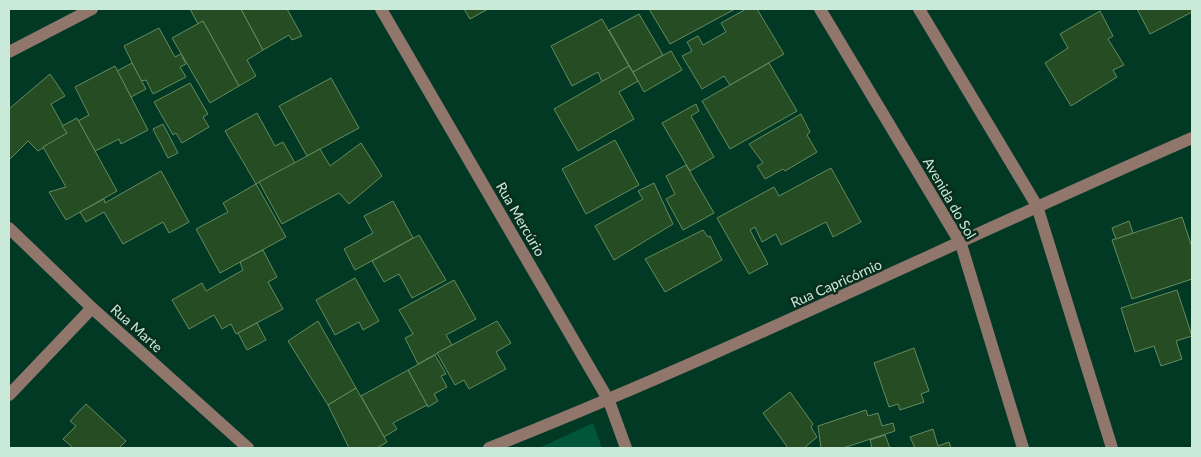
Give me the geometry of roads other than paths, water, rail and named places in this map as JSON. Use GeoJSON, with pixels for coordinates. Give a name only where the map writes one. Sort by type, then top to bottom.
{"type":"FeatureCollection","features":[{"type":"Feature","properties":{"kind":"street"},"geometry":{"type":"LineString","coordinates":[[9,52],[92,9]]}},
{"type":"Feature","properties":{"kind":"street","name":"Rua Mercúrio"},"geometry":{"type":"LineString","coordinates":[[381,9],[609,401],[626,448]]}},
{"type":"Feature","properties":{"kind":"street","name":"Avenida do Sol"},"geometry":{"type":"LineString","coordinates":[[820,9],[961,244],[1023,448]]}},
{"type":"Feature","properties":{"kind":"street"},"geometry":{"type":"LineString","coordinates":[[919,9],[1037,206],[1112,448]]}},
{"type":"Feature","properties":{"kind":"street","name":"Rua Capricórnio"},"geometry":{"type":"LineString","coordinates":[[489,448],[609,401],[961,244],[1037,206],[1192,138]]}},
{"type":"Feature","properties":{"kind":"street","name":"Rua Marte"},"geometry":{"type":"LineString","coordinates":[[9,228],[92,308],[248,448]]}},
{"type":"Feature","properties":{"kind":"street"},"geometry":{"type":"LineString","coordinates":[[9,395],[92,308]]}}]}
